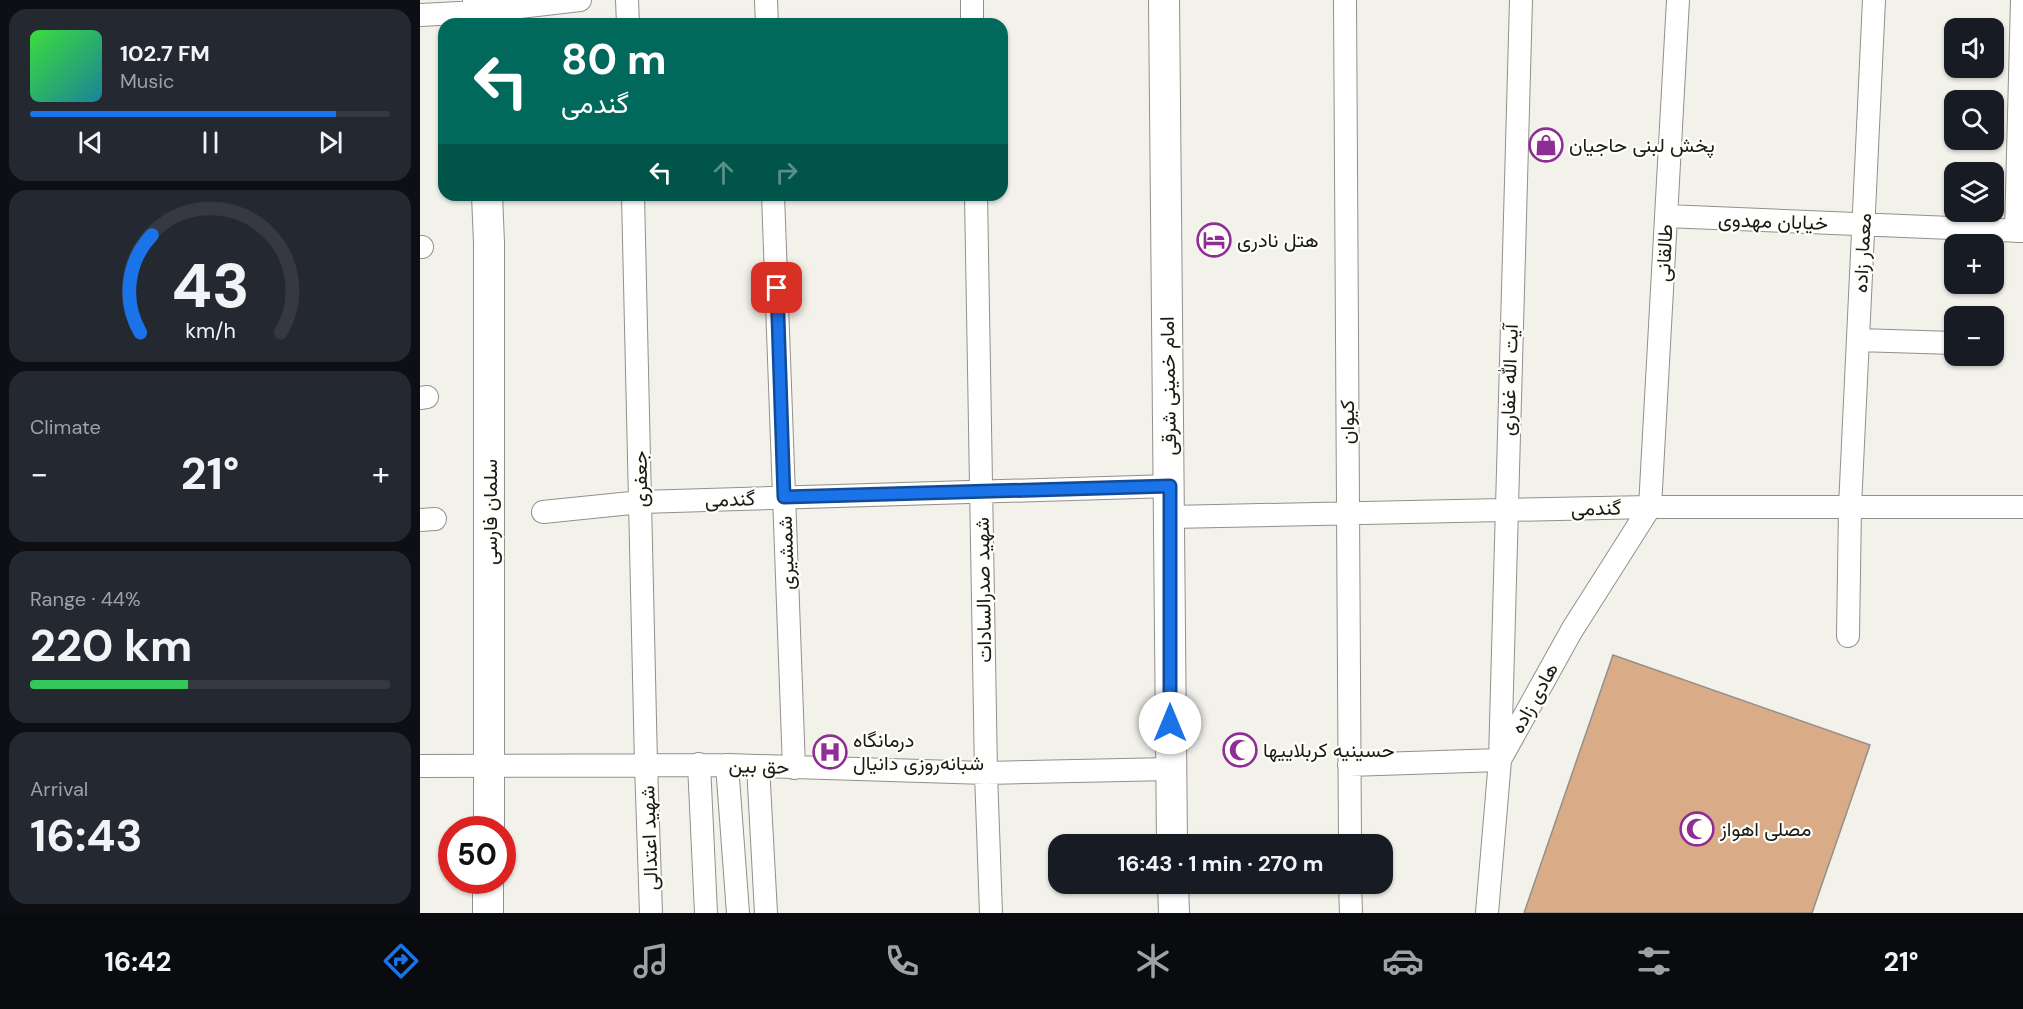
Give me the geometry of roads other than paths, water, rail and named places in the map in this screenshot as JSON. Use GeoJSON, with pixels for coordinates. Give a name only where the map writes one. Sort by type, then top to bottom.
{"type":"FeatureCollection","features":[{"type":"Feature","properties":{"kind":"main road","name":"امام خمینی شرقی"},"geometry":{"type":"LineString","coordinates":[[1164,0],[1172,834]]}},
{"type":"Feature","properties":{"kind":"main road","name":"سلمان فارسی"},"geometry":{"type":"LineString","coordinates":[[487,201],[489,816]]}},
{"type":"Feature","properties":{"kind":"main road"},"geometry":{"type":"LineString","coordinates":[[488,913],[489,894]]}},
{"type":"Feature","properties":{"kind":"main road"},"geometry":{"type":"LineString","coordinates":[[1173,894],[1174,913]]}},
{"type":"Feature","properties":{"kind":"street"},"geometry":{"type":"LineString","coordinates":[[420,15],[478,12],[580,0]]}},
{"type":"Feature","properties":{"kind":"street"},"geometry":{"type":"LineString","coordinates":[[627,0],[628,18]]}},
{"type":"Feature","properties":{"kind":"street"},"geometry":{"type":"LineString","coordinates":[[766,0],[766,18]]}},
{"type":"Feature","properties":{"kind":"street"},"geometry":{"type":"LineString","coordinates":[[972,0],[972,18]]}},
{"type":"Feature","properties":{"kind":"street","name":"کیوان"},"geometry":{"type":"LineString","coordinates":[[1345,0],[1350,834]]}},
{"type":"Feature","properties":{"kind":"street","name":"آیت الله غفاری"},"geometry":{"type":"LineString","coordinates":[[1500,760],[1505,510],[1521,0]]}},
{"type":"Feature","properties":{"kind":"street","name":"طالقانی"},"geometry":{"type":"LineString","coordinates":[[1650,507],[1678,0]]}},
{"type":"Feature","properties":{"kind":"street","name":"معمار زاده"},"geometry":{"type":"LineString","coordinates":[[1848,636],[1850,507],[1874,0]]}},
{"type":"Feature","properties":{"kind":"street"},"geometry":{"type":"LineString","coordinates":[[2020,231],[2022,0]]}},
{"type":"Feature","properties":{"kind":"street","name":"جعفری"},"geometry":{"type":"LineString","coordinates":[[633,201],[646,764]]}},
{"type":"Feature","properties":{"kind":"street","name":"شمشیری"},"geometry":{"type":"LineString","coordinates":[[773,201],[794,768]]}},
{"type":"Feature","properties":{"kind":"street","name":"شهید صدرالسادات"},"geometry":{"type":"LineString","coordinates":[[976,201],[986,773],[991,913]]}},
{"type":"Feature","properties":{"kind":"street","name":"خیابان مهدوی"},"geometry":{"type":"LineString","coordinates":[[1666,216],[2020,231]]}},
{"type":"Feature","properties":{"kind":"street"},"geometry":{"type":"LineString","coordinates":[[1858,340],[1944,343]]}},
{"type":"Feature","properties":{"kind":"street","name":"گندمی"},"geometry":{"type":"LineString","coordinates":[[543,512],[641,502],[1170,486]]}},
{"type":"Feature","properties":{"kind":"street","name":"گندمی"},"geometry":{"type":"LineString","coordinates":[[1170,516],[1650,507],[2023,507]]}},
{"type":"Feature","properties":{"kind":"street","name":"هادی زاده"},"geometry":{"type":"LineString","coordinates":[[1486,913],[1500,760],[1572,630],[1650,507]]}},
{"type":"Feature","properties":{"kind":"street"},"geometry":{"type":"LineString","coordinates":[[1349,765],[1500,760]]}},
{"type":"Feature","properties":{"kind":"street","name":"شهید اعتدالی"},"geometry":{"type":"LineString","coordinates":[[646,764],[651,913]]}},
{"type":"Feature","properties":{"kind":"street"},"geometry":{"type":"LineString","coordinates":[[699,764],[706,913]]}},
{"type":"Feature","properties":{"kind":"street","name":"حق بین"},"geometry":{"type":"LineString","coordinates":[[420,766],[699,764],[986,773],[1170,770]]}},
{"type":"Feature","properties":{"kind":"street"},"geometry":{"type":"LineString","coordinates":[[727,765],[738,913]]}},
{"type":"Feature","properties":{"kind":"street"},"geometry":{"type":"LineString","coordinates":[[758,766],[766,913]]}},
{"type":"Feature","properties":{"kind":"street"},"geometry":{"type":"LineString","coordinates":[[1350,894],[1350,913]]}},
{"type":"Feature","properties":{"kind":"place","name":"پخش لبنی حاجیان"},"geometry":{"type":"Point","coordinates":[1546,145]}},
{"type":"Feature","properties":{"kind":"place","name":"هتل نادری"},"geometry":{"type":"Point","coordinates":[1214,240]}},
{"type":"Feature","properties":{"kind":"place","name":"حسینیه کربلاییها"},"geometry":{"type":"Point","coordinates":[1240,750]}},
{"type":"Feature","properties":{"kind":"place","name":"درمانگاه شبانه‌روزی دانیال"},"geometry":{"type":"Point","coordinates":[830,752]}},
{"type":"Feature","properties":{"kind":"place","name":"مصلی اهواز"},"geometry":{"type":"Point","coordinates":[1697,829]}}]}
